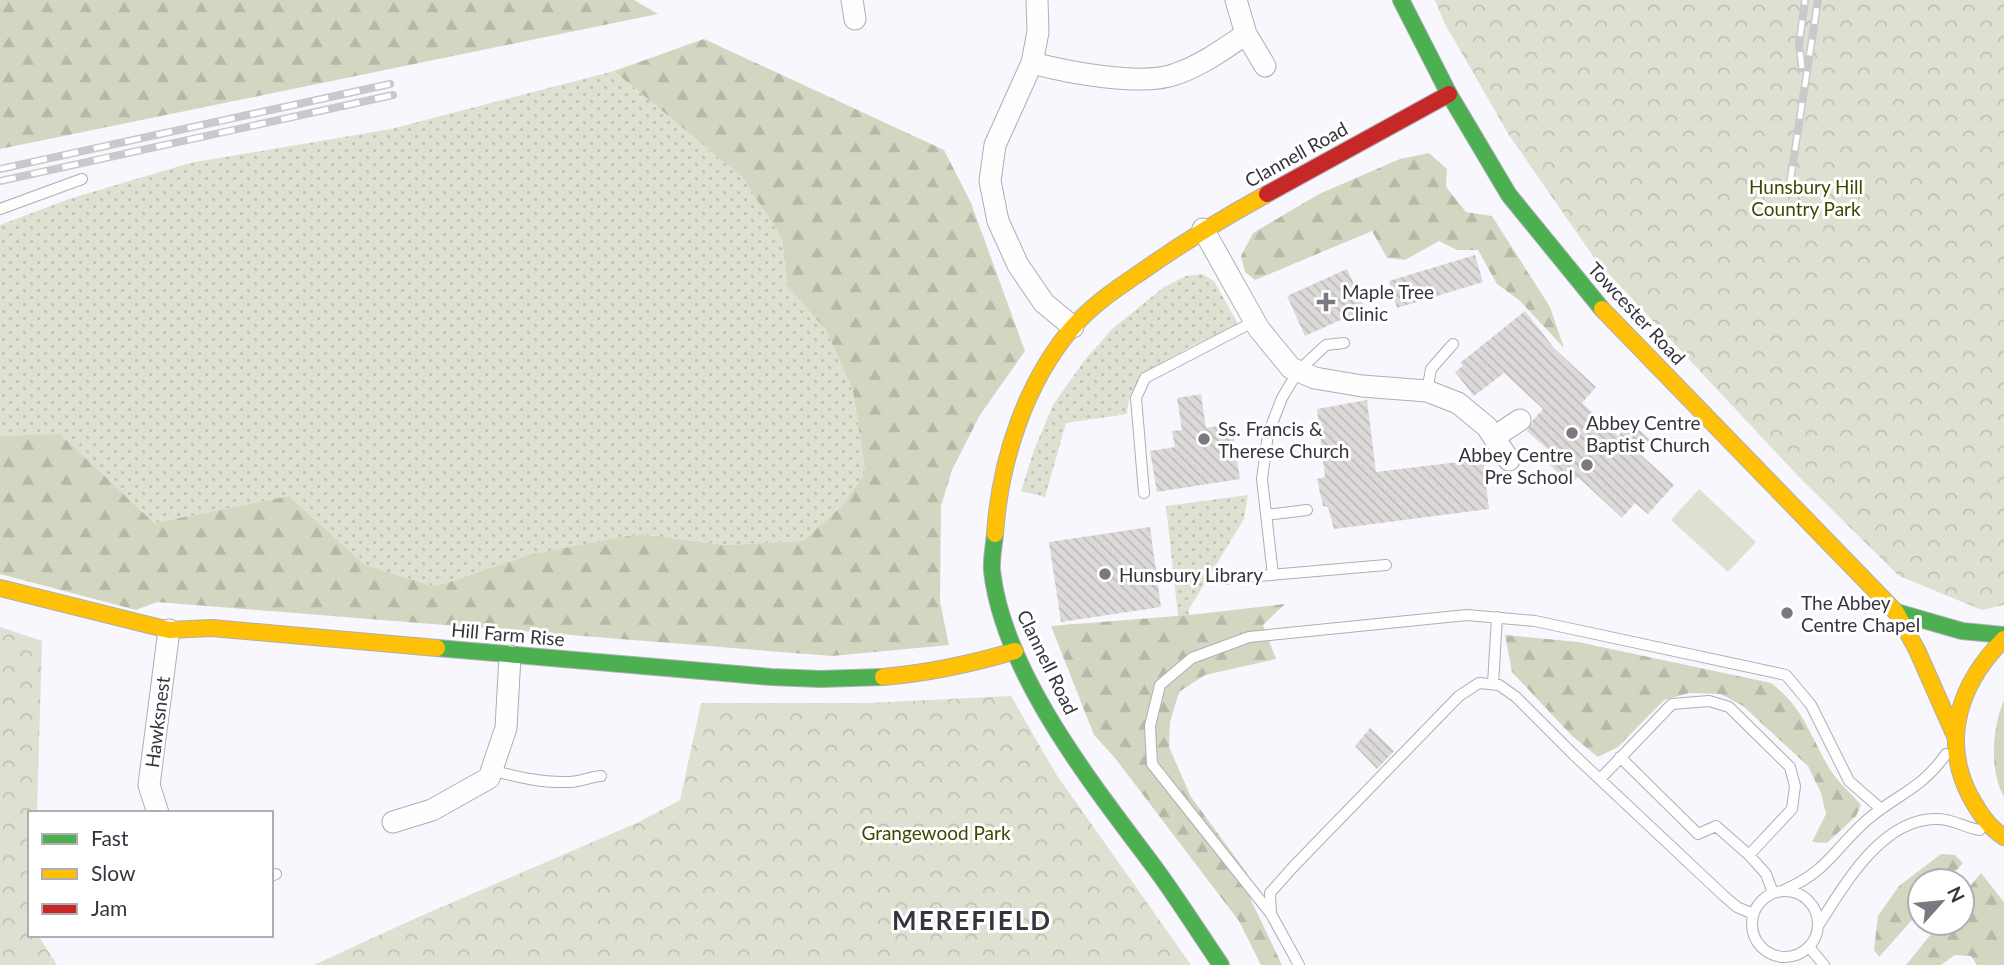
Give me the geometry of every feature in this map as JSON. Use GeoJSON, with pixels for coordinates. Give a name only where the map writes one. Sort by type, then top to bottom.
{"type":"FeatureCollection","features":[{"type":"Feature","properties":{"kind":"main road","name":"Towcester Road"},"geometry":{"type":"LineString","coordinates":[[1401,0],[1449,94],[1509,195],[1592,299],[1896,612],[1917,650],[1955,739]]}},
{"type":"Feature","properties":{"kind":"main road","name":"Clannell Road"},"geometry":{"type":"LineString","coordinates":[[1221,965],[1051,720],[1015,650],[1001,615],[992,569],[997,502],[1014,433],[1043,369],[1073,327],[1100,300],[1203,229],[1449,94]]}},
{"type":"Feature","properties":{"kind":"main road","name":"Hill Farm Rise"},"geometry":{"type":"LineString","coordinates":[[0,588],[169,631],[212,628],[510,656],[767,676],[850,679],[906,677],[949,671],[1015,650]]}},
{"type":"Feature","properties":{"kind":"main road","name":"Towcester Road"},"geometry":{"type":"LineString","coordinates":[[1896,612],[1952,631],[2004,637]]}},
{"type":"Feature","properties":{"kind":"main road"},"geometry":{"type":"LineString","coordinates":[[2002,836],[1982,817],[1963,784],[1955,739],[1957,714],[1965,693],[1989,652],[2004,637]]}},
{"type":"Feature","properties":{"kind":"street"},"geometry":{"type":"LineString","coordinates":[[1037,0],[1038,32],[1032,63],[995,145],[990,181],[998,221],[1018,265],[1044,303],[1073,327]]}},
{"type":"Feature","properties":{"kind":"street"},"geometry":{"type":"LineString","coordinates":[[1236,0],[1246,34],[1265,66]]}},
{"type":"Feature","properties":{"kind":"street"},"geometry":{"type":"LineString","coordinates":[[1032,63],[1072,74],[1137,79],[1173,76],[1208,60],[1246,34]]}},
{"type":"Feature","properties":{"kind":"street"},"geometry":{"type":"LineString","coordinates":[[1203,229],[1255,321],[1291,368],[1315,378],[1362,386],[1427,391],[1458,403],[1487,426],[1509,460]]}},
{"type":"Feature","properties":{"kind":"street"},"geometry":{"type":"LineString","coordinates":[[1494,437],[1520,420]]}},
{"type":"Feature","properties":{"kind":"street","name":"Hawksnest"},"geometry":{"type":"LineString","coordinates":[[157,811],[149,785],[169,631]]}},
{"type":"Feature","properties":{"kind":"street"},"geometry":{"type":"LineString","coordinates":[[393,822],[432,810],[488,778],[506,728],[510,656]]}},
{"type":"Feature","properties":{"kind":"lane"},"geometry":{"type":"LineString","coordinates":[[0,209],[82,179]]}},
{"type":"Feature","properties":{"kind":"lane"},"geometry":{"type":"LineString","coordinates":[[1144,493],[1136,398],[1145,378],[1255,321]]}},
{"type":"Feature","properties":{"kind":"lane"},"geometry":{"type":"LineString","coordinates":[[1273,575],[1262,479],[1268,434],[1282,398],[1298,371],[1326,345],[1344,343]]}},
{"type":"Feature","properties":{"kind":"lane"},"geometry":{"type":"LineString","coordinates":[[1427,391],[1431,369],[1453,344]]}},
{"type":"Feature","properties":{"kind":"lane"},"geometry":{"type":"LineString","coordinates":[[1266,515],[1307,510]]}},
{"type":"Feature","properties":{"kind":"lane"},"geometry":{"type":"LineString","coordinates":[[1225,579],[1386,565]]}},
{"type":"Feature","properties":{"kind":"lane"},"geometry":{"type":"LineString","coordinates":[[1299,965],[1271,914],[1152,764],[1150,726],[1160,685],[1192,659],[1249,637],[1467,615],[1535,621],[1786,675],[1811,705],[1849,781],[1881,809]]}},
{"type":"Feature","properties":{"kind":"lane"},"geometry":{"type":"LineString","coordinates":[[1493,684],[1497,618]]}},
{"type":"Feature","properties":{"kind":"lane"},"geometry":{"type":"LineString","coordinates":[[1271,914],[1270,893],[1460,696],[1479,682],[1499,685],[1516,697],[1737,907],[1753,914]]}},
{"type":"Feature","properties":{"kind":"lane"},"geometry":{"type":"LineString","coordinates":[[1601,778],[1672,704],[1709,701],[1729,708],[1790,767],[1795,786],[1792,810],[1749,855]]}},
{"type":"Feature","properties":{"kind":"lane"},"geometry":{"type":"LineString","coordinates":[[1620,757],[1698,834],[1716,826],[1749,855],[1778,891],[1802,895],[1809,901],[1818,917],[1816,934],[1809,947],[1800,954],[1789,957],[1768,952],[1759,945],[1752,925],[1757,905],[1778,891],[1805,881],[1826,864],[1865,822],[1922,783],[1940,763],[1955,739]]}},
{"type":"Feature","properties":{"kind":"lane"},"geometry":{"type":"LineString","coordinates":[[491,770],[531,780],[566,782],[601,776]]}},
{"type":"Feature","properties":{"kind":"lane"},"geometry":{"type":"LineString","coordinates":[[1818,926],[1854,871],[1879,844],[1900,830],[1924,820],[1941,819],[2002,836]]}},
{"type":"Feature","properties":{"kind":"lane"},"geometry":{"type":"LineString","coordinates":[[1809,947],[1824,965]]}},
{"type":"Feature","properties":{"kind":"green space"},"geometry":{"type":"Polygon","coordinates":[[[0,0],[634,0],[658,14],[0,149],[0,0]]]}},
{"type":"Feature","properties":{"kind":"green space","name":"Hunsbury Hill Country Park"},"geometry":{"type":"Polygon","coordinates":[[[1435,0],[2004,0],[2004,605],[1982,610],[1899,576],[1798,476],[1595,259],[1509,135],[1445,24],[1435,0]]]}},
{"type":"Feature","properties":{"kind":"green space"},"geometry":{"type":"Polygon","coordinates":[[[704,39],[944,150],[971,203],[1025,351],[980,415],[952,470],[941,506],[940,602],[949,645],[832,656],[157,602],[136,610],[0,574],[0,436],[60,434],[154,523],[289,496],[365,565],[433,586],[533,554],[640,534],[724,545],[803,541],[843,505],[865,472],[853,391],[826,330],[787,286],[782,238],[742,177],[614,71],[704,39]]]}},
{"type":"Feature","properties":{"kind":"green space"},"geometry":{"type":"Polygon","coordinates":[[[614,71],[742,177],[782,238],[787,286],[826,330],[853,391],[865,472],[843,505],[803,541],[724,545],[640,534],[433,586],[365,565],[289,496],[154,523],[60,435],[0,436],[0,225],[69,199],[190,163],[391,129],[614,71]]]}},
{"type":"Feature","properties":{"kind":"green space"},"geometry":{"type":"Polygon","coordinates":[[[1429,153],[1447,169],[1446,187],[1466,212],[1492,216],[1550,307],[1564,348],[1519,300],[1497,284],[1478,250],[1457,250],[1439,241],[1405,260],[1387,258],[1372,231],[1255,280],[1245,272],[1241,256],[1253,233],[1319,194],[1400,159],[1429,153]]]}},
{"type":"Feature","properties":{"kind":"green space"},"geometry":{"type":"Polygon","coordinates":[[[1202,274],[1214,281],[1238,324],[1171,358],[1146,374],[1133,390],[1127,414],[1066,423],[1045,497],[1021,491],[1034,450],[1053,405],[1084,361],[1112,329],[1164,287],[1186,276],[1202,274]]]}},
{"type":"Feature","properties":{"kind":"green space"},"geometry":{"type":"Polygon","coordinates":[[[1699,489],[1756,542],[1728,572],[1671,520],[1699,489]]]}},
{"type":"Feature","properties":{"kind":"green space"},"geometry":{"type":"Polygon","coordinates":[[[1248,495],[1244,519],[1189,609],[1189,615],[1178,616],[1166,506],[1248,495]]]}},
{"type":"Feature","properties":{"kind":"green space"},"geometry":{"type":"Polygon","coordinates":[[[1285,604],[1263,625],[1276,659],[1205,675],[1179,692],[1170,722],[1169,747],[1191,797],[1247,873],[1251,900],[1282,965],[1261,965],[1239,921],[1115,758],[1094,735],[1051,626],[1285,604]]]}},
{"type":"Feature","properties":{"kind":"green space"},"geometry":{"type":"Polygon","coordinates":[[[0,627],[42,641],[37,811],[28,811],[28,937],[39,937],[57,965],[0,965],[0,627]]]}},
{"type":"Feature","properties":{"kind":"green space"},"geometry":{"type":"Polygon","coordinates":[[[1505,635],[1578,642],[1771,683],[1799,712],[1829,768],[1861,805],[1856,816],[1827,843],[1812,842],[1826,814],[1821,793],[1808,766],[1743,706],[1721,694],[1689,693],[1664,700],[1618,747],[1598,757],[1572,736],[1512,672],[1505,635]]]}},
{"type":"Feature","properties":{"kind":"green space","name":"Grangewood Park"},"geometry":{"type":"Polygon","coordinates":[[[1011,696],[1056,774],[1191,965],[314,965],[639,822],[680,800],[701,703],[867,703],[1011,696]]]}},
{"type":"Feature","properties":{"kind":"green space"},"geometry":{"type":"Polygon","coordinates":[[[2004,700],[2004,797],[1996,774],[1994,749],[1997,723],[2004,700]]]}},
{"type":"Feature","properties":{"kind":"green space"},"geometry":{"type":"Polygon","coordinates":[[[1941,854],[1955,855],[1963,863],[1959,867],[1924,867],[1941,854]]]}},
{"type":"Feature","properties":{"kind":"green space"},"geometry":{"type":"Polygon","coordinates":[[[1981,873],[2004,902],[2004,965],[1977,965],[1971,956],[1955,955],[1941,965],[1906,965],[1929,937],[1976,937],[1976,879],[1981,873]]]}},
{"type":"Feature","properties":{"kind":"green space"},"geometry":{"type":"Polygon","coordinates":[[[1906,881],[1906,927],[1879,957],[1874,950],[1878,916],[1899,886],[1906,881]]]}},
{"type":"Feature","properties":{"kind":"building"},"geometry":{"type":"Polygon","coordinates":[[[1475,255],[1483,282],[1397,308],[1389,281],[1475,255]]]}},
{"type":"Feature","properties":{"kind":"building","name":"Maple Tree Clinic"},"geometry":{"type":"Polygon","coordinates":[[[1347,269],[1365,309],[1305,336],[1287,296],[1347,269]]]}},
{"type":"Feature","properties":{"kind":"building","name":"Abbey Centre Baptist Church"},"geometry":{"type":"Polygon","coordinates":[[[1525,311],[1554,348],[1596,387],[1582,403],[1618,436],[1631,422],[1650,440],[1639,453],[1674,485],[1648,514],[1635,503],[1622,518],[1578,477],[1571,484],[1544,460],[1551,452],[1527,431],[1543,409],[1504,373],[1474,396],[1455,372],[1463,366],[1460,363],[1525,311]]]}},
{"type":"Feature","properties":{"kind":"building","name":"Ss. Francis & Therese Church"},"geometry":{"type":"Polygon","coordinates":[[[1201,394],[1206,428],[1232,424],[1240,479],[1157,492],[1150,451],[1175,447],[1172,431],[1182,430],[1177,398],[1201,394]]]}},
{"type":"Feature","properties":{"kind":"building"},"geometry":{"type":"Polygon","coordinates":[[[1367,400],[1376,472],[1483,459],[1489,509],[1334,529],[1328,507],[1323,506],[1317,479],[1325,477],[1317,409],[1367,400]]]}},
{"type":"Feature","properties":{"kind":"building","name":"Hunsbury Library"},"geometry":{"type":"Polygon","coordinates":[[[1150,527],[1161,607],[1061,622],[1049,542],[1150,527]]]}},
{"type":"Feature","properties":{"kind":"building"},"geometry":{"type":"Polygon","coordinates":[[[1370,728],[1394,751],[1377,769],[1355,746],[1370,728]]]}},
{"type":"Feature","properties":{"kind":"railway"},"geometry":{"type":"LineString","coordinates":[[1802,68],[1799,45],[1805,0]]}},
{"type":"Feature","properties":{"kind":"railway"},"geometry":{"type":"LineString","coordinates":[[1790,182],[1818,0]]}},
{"type":"Feature","properties":{"kind":"railway"},"geometry":{"type":"LineString","coordinates":[[0,169],[390,84]]}},
{"type":"Feature","properties":{"kind":"railway"},"geometry":{"type":"LineString","coordinates":[[0,181],[393,95]]}},
{"type":"Feature","properties":{"kind":"traffic: fast"},"geometry":{"type":"LineString","coordinates":[[1401,0],[1449,94],[1509,195],[1602,309]]}},
{"type":"Feature","properties":{"kind":"traffic: fast"},"geometry":{"type":"LineString","coordinates":[[995,534],[992,571],[1000,610],[1014,650],[1033,689],[1055,728],[1105,802],[1164,880],[1221,965]]}},
{"type":"Feature","properties":{"kind":"traffic: fast"},"geometry":{"type":"LineString","coordinates":[[1896,612],[1962,631],[2004,635]]}},
{"type":"Feature","properties":{"kind":"traffic: fast"},"geometry":{"type":"LineString","coordinates":[[437,648],[771,677],[883,677]]}},
{"type":"Feature","properties":{"kind":"traffic: slow"},"geometry":{"type":"LineString","coordinates":[[995,534],[1003,479],[1018,424],[1041,373],[1073,327],[1098,303],[1125,283],[1189,240],[1267,194]]}},
{"type":"Feature","properties":{"kind":"traffic: slow"},"geometry":{"type":"LineString","coordinates":[[1602,309],[1896,612],[1917,650],[1955,736]]}},
{"type":"Feature","properties":{"kind":"traffic: slow"},"geometry":{"type":"LineString","coordinates":[[0,588],[169,630],[212,628],[437,648]]}},
{"type":"Feature","properties":{"kind":"traffic: slow"},"geometry":{"type":"LineString","coordinates":[[2004,639],[1976,674],[1966,692],[1956,732],[1961,774],[1970,796],[1989,824],[2004,837]]}},
{"type":"Feature","properties":{"kind":"traffic: slow"},"geometry":{"type":"LineString","coordinates":[[883,677],[950,667],[1015,651]]}},
{"type":"Feature","properties":{"kind":"traffic: jam"},"geometry":{"type":"LineString","coordinates":[[1267,194],[1449,94]]}},
{"type":"Feature","properties":{"kind":"place","name":"Maple Tree Clinic"},"geometry":{"type":"Point","coordinates":[1326,302]}},
{"type":"Feature","properties":{"kind":"place","name":"Abbey Centre Baptist Church"},"geometry":{"type":"Point","coordinates":[1572,433]}},
{"type":"Feature","properties":{"kind":"place","name":"Ss. Francis & Therese Church"},"geometry":{"type":"Point","coordinates":[1204,439]}},
{"type":"Feature","properties":{"kind":"place","name":"Abbey Centre Pre School"},"geometry":{"type":"Point","coordinates":[1587,465]}},
{"type":"Feature","properties":{"kind":"place","name":"Hunsbury Library"},"geometry":{"type":"Point","coordinates":[1105,574]}},
{"type":"Feature","properties":{"kind":"place","name":"The Abbey Centre Chapel"},"geometry":{"type":"Point","coordinates":[1787,613]}},
{"type":"Feature","properties":{"kind":"district","name":"MEREFIELD"},"geometry":{"type":"Point","coordinates":[972,920]}}]}
